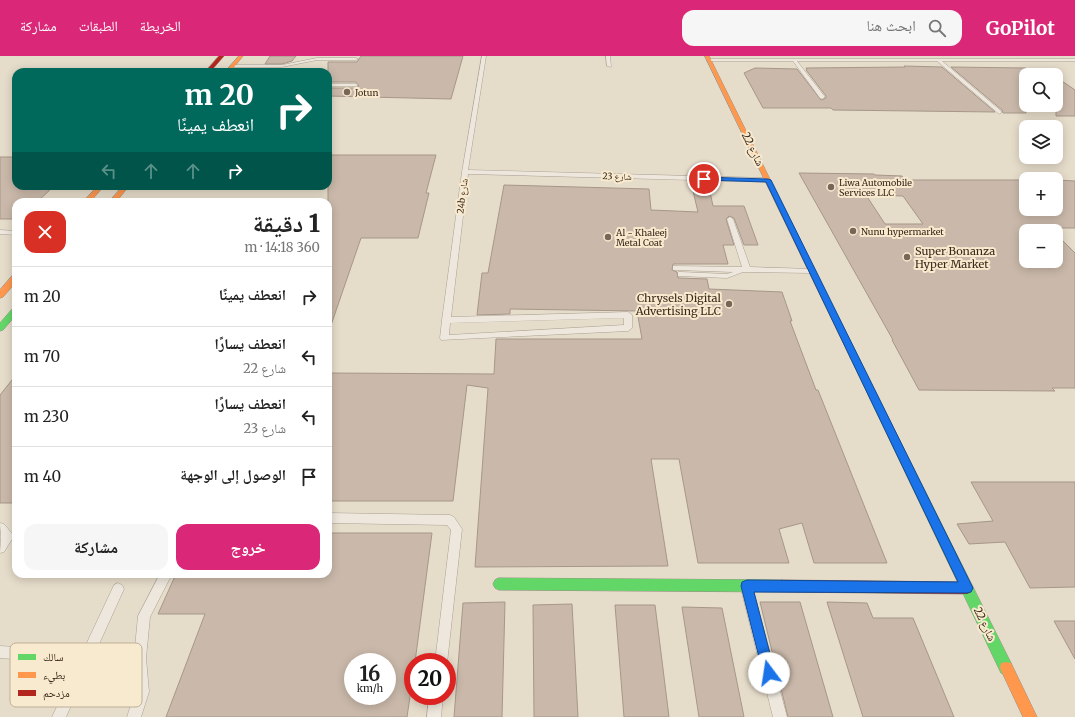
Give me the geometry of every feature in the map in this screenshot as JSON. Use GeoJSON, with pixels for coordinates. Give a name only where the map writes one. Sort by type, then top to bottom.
{"type":"FeatureCollection","features":[{"type":"Feature","properties":{"kind":"street"},"geometry":{"type":"LineString","coordinates":[[211,68],[222,56]]}},
{"type":"Feature","properties":{"kind":"street"},"geometry":{"type":"LineString","coordinates":[[231,68],[241,56]]}},
{"type":"Feature","properties":{"kind":"street","name":"شارع 22"},"geometry":{"type":"LineString","coordinates":[[708,58],[1030,717]]}},
{"type":"Feature","properties":{"kind":"street"},"geometry":{"type":"LineString","coordinates":[[90,198],[96,190]]}},
{"type":"Feature","properties":{"kind":"street"},"geometry":{"type":"LineString","coordinates":[[116,198],[122,190]]}},
{"type":"Feature","properties":{"kind":"street"},"geometry":{"type":"LineString","coordinates":[[0,295],[12,282]]}},
{"type":"Feature","properties":{"kind":"street"},"geometry":{"type":"LineString","coordinates":[[0,328],[12,314]]}},
{"type":"Feature","properties":{"kind":"street"},"geometry":{"type":"LineString","coordinates":[[499,584],[967,588]]}},
{"type":"Feature","properties":{"kind":"lane","name":"24b شارع"},"geometry":{"type":"LineString","coordinates":[[446,320],[628,315],[628,328],[444,338],[446,320],[465,172],[484,56]]}},
{"type":"Feature","properties":{"kind":"lane"},"geometry":{"type":"LineString","coordinates":[[608,56],[609,66]]}},
{"type":"Feature","properties":{"kind":"lane"},"geometry":{"type":"LineString","coordinates":[[946,56],[951,60]]}},
{"type":"Feature","properties":{"kind":"lane"},"geometry":{"type":"LineString","coordinates":[[708,58],[794,60],[1075,60]]}},
{"type":"Feature","properties":{"kind":"lane"},"geometry":{"type":"LineString","coordinates":[[247,68],[282,66],[314,59],[356,59]]}},
{"type":"Feature","properties":{"kind":"lane"},"geometry":{"type":"LineString","coordinates":[[794,60],[822,97]]}},
{"type":"Feature","properties":{"kind":"lane"},"geometry":{"type":"LineString","coordinates":[[938,60],[999,112]]}},
{"type":"Feature","properties":{"kind":"lane"},"geometry":{"type":"LineString","coordinates":[[332,85],[356,85]]}},
{"type":"Feature","properties":{"kind":"lane","name":"شارع 23"},"geometry":{"type":"LineString","coordinates":[[465,172],[768,180]]}},
{"type":"Feature","properties":{"kind":"lane"},"geometry":{"type":"LineString","coordinates":[[730,219],[744,270]]}},
{"type":"Feature","properties":{"kind":"lane"},"geometry":{"type":"LineString","coordinates":[[0,232],[12,233]]}},
{"type":"Feature","properties":{"kind":"lane"},"geometry":{"type":"LineString","coordinates":[[676,271],[727,276],[744,270],[812,271]]}},
{"type":"Feature","properties":{"kind":"lane"},"geometry":{"type":"LineString","coordinates":[[332,518],[450,520],[457,529],[442,653]]}},
{"type":"Feature","properties":{"kind":"lane"},"geometry":{"type":"LineString","coordinates":[[0,528],[8,536],[0,548]]}},
{"type":"Feature","properties":{"kind":"lane"},"geometry":{"type":"LineString","coordinates":[[141,643],[144,616],[164,578]]}},
{"type":"Feature","properties":{"kind":"lane"},"geometry":{"type":"LineString","coordinates":[[747,586],[780,717]]}},
{"type":"Feature","properties":{"kind":"lane"},"geometry":{"type":"LineString","coordinates":[[93,643],[118,589]]}},
{"type":"Feature","properties":{"kind":"lane"},"geometry":{"type":"LineString","coordinates":[[0,652],[10,653]]}},
{"type":"Feature","properties":{"kind":"lane"},"geometry":{"type":"LineString","coordinates":[[434,717],[435,705]]}},
{"type":"Feature","properties":{"kind":"lane"},"geometry":{"type":"LineString","coordinates":[[59,717],[64,707]]}},
{"type":"Feature","properties":{"kind":"lane"},"geometry":{"type":"LineString","coordinates":[[134,717],[137,707]]}},
{"type":"Feature","properties":{"kind":"building"},"geometry":{"type":"Polygon","coordinates":[[[270,56],[296,56],[292,61],[282,64],[265,64],[270,56]]]}},
{"type":"Feature","properties":{"kind":"building"},"geometry":{"type":"Polygon","coordinates":[[[361,56],[463,56],[451,99],[332,96],[332,88],[356,88],[359,86],[356,82],[332,82],[332,68],[328,68],[328,62],[357,62],[361,56]]]}},
{"type":"Feature","properties":{"kind":"building"},"geometry":{"type":"Polygon","coordinates":[[[904,66],[942,67],[995,112],[763,108],[744,73],[755,68],[797,69],[821,100],[826,98],[826,96],[806,68],[905,67],[904,66]]]}},
{"type":"Feature","properties":{"kind":"building"},"geometry":{"type":"Polygon","coordinates":[[[951,67],[1026,68],[1019,68],[1019,112],[1026,113],[1003,113],[1002,110],[951,67]]]}},
{"type":"Feature","properties":{"kind":"building"},"geometry":{"type":"Polygon","coordinates":[[[1063,82],[1075,90],[1075,116],[1056,116],[1056,112],[1063,112],[1063,82]]]}},
{"type":"Feature","properties":{"kind":"building"},"geometry":{"type":"Polygon","coordinates":[[[332,155],[436,155],[426,193],[429,193],[418,238],[361,238],[332,322],[332,198],[328,198],[328,190],[332,190],[332,155]]]}},
{"type":"Feature","properties":{"kind":"building"},"geometry":{"type":"Polygon","coordinates":[[[0,157],[12,157],[12,190],[50,190],[41,198],[12,198],[12,219],[0,219],[0,157]]]}},
{"type":"Feature","properties":{"kind":"building"},"geometry":{"type":"Polygon","coordinates":[[[799,173],[874,174],[902,176],[905,180],[1019,180],[1019,216],[1063,216],[1063,180],[1075,181],[1075,228],[1063,228],[1063,224],[1019,224],[1019,268],[1063,268],[1063,241],[1075,253],[1075,388],[1052,388],[1055,391],[919,390],[799,173]],[[866,195],[885,224],[923,224],[903,196],[866,195]]]}},
{"type":"Feature","properties":{"kind":"building"},"geometry":{"type":"Polygon","coordinates":[[[504,185],[649,189],[651,210],[698,212],[693,191],[710,192],[713,206],[744,206],[758,245],[744,245],[734,218],[729,216],[726,219],[734,245],[723,245],[728,264],[673,264],[672,270],[677,272],[678,278],[707,279],[709,289],[782,292],[792,321],[790,321],[816,390],[818,390],[887,563],[814,563],[802,523],[779,529],[789,563],[698,563],[679,459],[651,459],[668,566],[475,567],[488,388],[467,385],[453,501],[332,501],[332,373],[494,374],[496,339],[642,339],[637,311],[510,309],[510,314],[477,315],[482,273],[488,273],[504,185]]]}},
{"type":"Feature","properties":{"kind":"building"},"geometry":{"type":"Polygon","coordinates":[[[12,380],[12,503],[0,503],[0,395],[12,380]]]}},
{"type":"Feature","properties":{"kind":"building"},"geometry":{"type":"Polygon","coordinates":[[[971,482],[1075,482],[1075,587],[1030,588],[1005,542],[969,544],[957,524],[993,521],[971,482]]]}},
{"type":"Feature","properties":{"kind":"building"},"geometry":{"type":"Polygon","coordinates":[[[332,533],[432,533],[416,653],[404,653],[404,705],[409,705],[407,717],[166,717],[205,614],[158,614],[174,578],[332,578],[332,533]]]}},
{"type":"Feature","properties":{"kind":"building"},"geometry":{"type":"Polygon","coordinates":[[[505,602],[502,717],[454,717],[463,603],[505,602]]]}},
{"type":"Feature","properties":{"kind":"building"},"geometry":{"type":"Polygon","coordinates":[[[760,602],[800,602],[833,717],[788,717],[760,602]]]}},
{"type":"Feature","properties":{"kind":"building"},"geometry":{"type":"Polygon","coordinates":[[[827,602],[867,603],[873,618],[913,618],[954,717],[863,717],[827,602]]]}},
{"type":"Feature","properties":{"kind":"building"},"geometry":{"type":"Polygon","coordinates":[[[572,604],[578,717],[534,717],[533,605],[572,604]]]}},
{"type":"Feature","properties":{"kind":"building"},"geometry":{"type":"Polygon","coordinates":[[[615,605],[655,605],[669,717],[624,717],[615,605]]]}},
{"type":"Feature","properties":{"kind":"building"},"geometry":{"type":"Polygon","coordinates":[[[682,607],[722,608],[744,717],[699,717],[682,607]]]}},
{"type":"Feature","properties":{"kind":"building"},"geometry":{"type":"Polygon","coordinates":[[[1054,621],[1075,621],[1075,659],[1054,621]]]}},
{"type":"Feature","properties":{"kind":"traffic: fast"},"geometry":{"type":"LineString","coordinates":[[0,328],[12,314]]}},
{"type":"Feature","properties":{"kind":"traffic: fast"},"geometry":{"type":"LineString","coordinates":[[854,357],[1006,668]]}},
{"type":"Feature","properties":{"kind":"traffic: fast"},"geometry":{"type":"LineString","coordinates":[[499,584],[782,586]]}},
{"type":"Feature","properties":{"kind":"traffic: slow"},"geometry":{"type":"LineString","coordinates":[[230,68],[241,56]]}},
{"type":"Feature","properties":{"kind":"traffic: slow"},"geometry":{"type":"LineString","coordinates":[[707,56],[854,357]]}},
{"type":"Feature","properties":{"kind":"traffic: slow"},"geometry":{"type":"LineString","coordinates":[[90,198],[97,190]]}},
{"type":"Feature","properties":{"kind":"traffic: slow"},"geometry":{"type":"LineString","coordinates":[[116,198],[122,190]]}},
{"type":"Feature","properties":{"kind":"traffic: slow"},"geometry":{"type":"LineString","coordinates":[[0,295],[12,282]]}},
{"type":"Feature","properties":{"kind":"traffic: slow"},"geometry":{"type":"LineString","coordinates":[[1006,668],[1030,717]]}},
{"type":"Feature","properties":{"kind":"traffic: jam"},"geometry":{"type":"LineString","coordinates":[[211,68],[222,56]]}},
{"type":"Feature","properties":{"kind":"traffic: jam"},"geometry":{"type":"LineString","coordinates":[[782,586],[967,588]]}},
{"type":"Feature","properties":{"kind":"place","name":"Jotun"},"geometry":{"type":"Point","coordinates":[347,92]}},
{"type":"Feature","properties":{"kind":"place","name":"Liwa Automobile Services LLC"},"geometry":{"type":"Point","coordinates":[831,187]}},
{"type":"Feature","properties":{"kind":"place","name":"Nunu hypermarket"},"geometry":{"type":"Point","coordinates":[853,231]}},
{"type":"Feature","properties":{"kind":"place","name":"Al - Khaleej Metal Coat"},"geometry":{"type":"Point","coordinates":[608,237]}},
{"type":"Feature","properties":{"kind":"place","name":"Super Bonanza Hyper Market"},"geometry":{"type":"Point","coordinates":[907,257]}},
{"type":"Feature","properties":{"kind":"place","name":"Chrysels Digital Advertising LLC"},"geometry":{"type":"Point","coordinates":[729,304]}},
{"type":"Feature","properties":{"kind":"route"},"geometry":{"type":"LineString","coordinates":[[704,179],[768,180],[967,588],[747,586],[769,673]]}}]}
